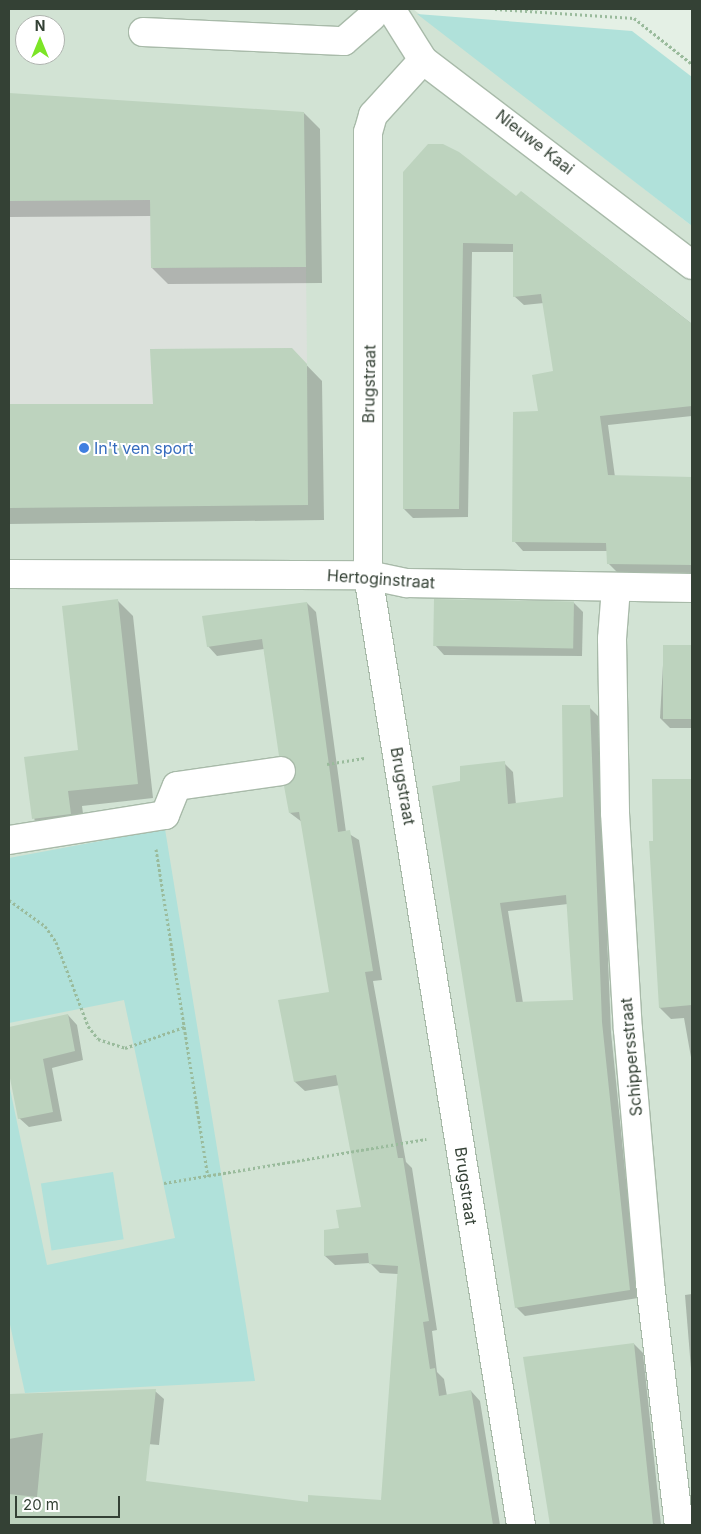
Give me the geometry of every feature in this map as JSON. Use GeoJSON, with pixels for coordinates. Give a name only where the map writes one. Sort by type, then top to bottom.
{"type":"FeatureCollection","features":[{"type":"Feature","properties":{"kind":"street"},"geometry":{"type":"LineString","coordinates":[[143,32],[344,41],[382,13]]}},
{"type":"Feature","properties":{"kind":"street","name":"Nieuwe Kaai"},"geometry":{"type":"LineString","coordinates":[[382,13],[423,60],[692,264]]}},
{"type":"Feature","properties":{"kind":"street","name":"Brugstraat"},"geometry":{"type":"LineString","coordinates":[[423,60],[373,115],[368,132],[368,575],[521,1525]]}},
{"type":"Feature","properties":{"kind":"street","name":"Hertoginstraat"},"geometry":{"type":"LineString","coordinates":[[9,574],[368,575],[407,583],[692,588]]}},
{"type":"Feature","properties":{"kind":"street","name":"Schippersstraat"},"geometry":{"type":"LineString","coordinates":[[616,588],[612,639],[615,813],[626,1003],[650,1283],[682,1434],[679,1525]]}},
{"type":"Feature","properties":{"kind":"street"},"geometry":{"type":"LineString","coordinates":[[9,840],[165,814],[177,786],[281,771]]}},
{"type":"Feature","properties":{"kind":"path"},"geometry":{"type":"LineString","coordinates":[[495,9],[634,18],[692,64]]}},
{"type":"Feature","properties":{"kind":"path"},"geometry":{"type":"LineString","coordinates":[[607,9],[607,15]]}},
{"type":"Feature","properties":{"kind":"path"},"geometry":{"type":"LineString","coordinates":[[150,817],[208,1176]]}},
{"type":"Feature","properties":{"kind":"path"},"geometry":{"type":"LineString","coordinates":[[9,900],[45,926],[56,942],[88,1026],[98,1039],[125,1048],[184,1027]]}},
{"type":"Feature","properties":{"kind":"path"},"geometry":{"type":"LineString","coordinates":[[164,1183],[459,1134]]}},
{"type":"Feature","properties":{"kind":"shaded area"},"geometry":{"type":"Polygon","coordinates":[[[9,9],[413,9],[692,226],[692,1525],[9,1525],[9,9]]]}},
{"type":"Feature","properties":{"kind":"shaded area"},"geometry":{"type":"Polygon","coordinates":[[[417,14],[632,31],[692,77],[692,226],[417,14]]]}},
{"type":"Feature","properties":{"kind":"shaded area"},"geometry":{"type":"Polygon","coordinates":[[[150,200],[151,268],[306,267],[307,364],[291,348],[150,349],[153,404],[9,404],[9,201],[150,200]]]}},
{"type":"Feature","properties":{"kind":"shaded area"},"geometry":{"type":"Polygon","coordinates":[[[165,829],[255,1381],[25,1393],[9,1320],[9,1084],[47,1265],[175,1238],[124,1000],[9,1023],[9,858],[165,829]]]}},
{"type":"Feature","properties":{"kind":"shaded area"},"geometry":{"type":"Polygon","coordinates":[[[113,1172],[124,1239],[52,1251],[41,1183],[113,1172]]]}},
{"type":"Feature","properties":{"kind":"building"},"geometry":{"type":"Polygon","coordinates":[[[9,93],[304,112],[306,267],[151,268],[150,200],[9,201],[9,93]]]}},
{"type":"Feature","properties":{"kind":"building"},"geometry":{"type":"Polygon","coordinates":[[[428,144],[443,144],[459,152],[516,196],[521,191],[692,324],[692,406],[600,416],[608,475],[692,477],[692,565],[607,564],[606,543],[512,542],[513,412],[538,411],[532,375],[553,371],[541,294],[513,297],[513,244],[463,243],[459,509],[403,509],[403,172],[428,144]]]}},
{"type":"Feature","properties":{"kind":"building"},"geometry":{"type":"Polygon","coordinates":[[[292,348],[307,364],[308,505],[9,508],[9,404],[153,404],[150,349],[292,348]]]}},
{"type":"Feature","properties":{"kind":"building"},"geometry":{"type":"Polygon","coordinates":[[[118,599],[138,784],[68,791],[71,814],[32,819],[24,757],[78,750],[62,606],[118,599]]]}},
{"type":"Feature","properties":{"kind":"building"},"geometry":{"type":"Polygon","coordinates":[[[434,599],[574,601],[573,648],[433,646],[434,599]]]}},
{"type":"Feature","properties":{"kind":"building"},"geometry":{"type":"Polygon","coordinates":[[[307,602],[338,832],[350,830],[373,971],[365,972],[398,1158],[403,1158],[429,1321],[423,1322],[430,1369],[435,1368],[439,1396],[471,1390],[493,1525],[9,1525],[9,1494],[37,1497],[43,1433],[9,1439],[9,1394],[156,1389],[146,1481],[308,1502],[308,1495],[381,1500],[398,1266],[369,1264],[368,1253],[324,1256],[324,1230],[339,1228],[336,1210],[361,1207],[336,1075],[294,1082],[278,1000],[329,992],[299,812],[289,813],[284,786],[295,777],[296,768],[287,757],[279,756],[262,639],[207,647],[202,616],[307,602]]]}},
{"type":"Feature","properties":{"kind":"building"},"geometry":{"type":"Polygon","coordinates":[[[663,645],[692,645],[692,719],[663,719],[663,645]]]}},
{"type":"Feature","properties":{"kind":"building"},"geometry":{"type":"Polygon","coordinates":[[[562,705],[590,705],[602,1022],[630,1290],[515,1308],[432,786],[460,781],[460,766],[505,761],[508,804],[563,797],[562,705]],[[566,895],[500,903],[516,1002],[573,1000],[566,895]]]}},
{"type":"Feature","properties":{"kind":"building"},"geometry":{"type":"Polygon","coordinates":[[[652,779],[692,779],[692,1005],[659,1008],[649,841],[653,841],[652,779]]]}},
{"type":"Feature","properties":{"kind":"building"},"geometry":{"type":"Polygon","coordinates":[[[68,1014],[75,1051],[43,1059],[53,1112],[18,1119],[9,1073],[9,1027],[68,1014]]]}},
{"type":"Feature","properties":{"kind":"building"},"geometry":{"type":"Polygon","coordinates":[[[634,1343],[653,1525],[550,1525],[523,1357],[634,1343]]]}},
{"type":"Feature","properties":{"kind":"place","name":"In't ven sport"},"geometry":{"type":"Point","coordinates":[84,448]}}]}
